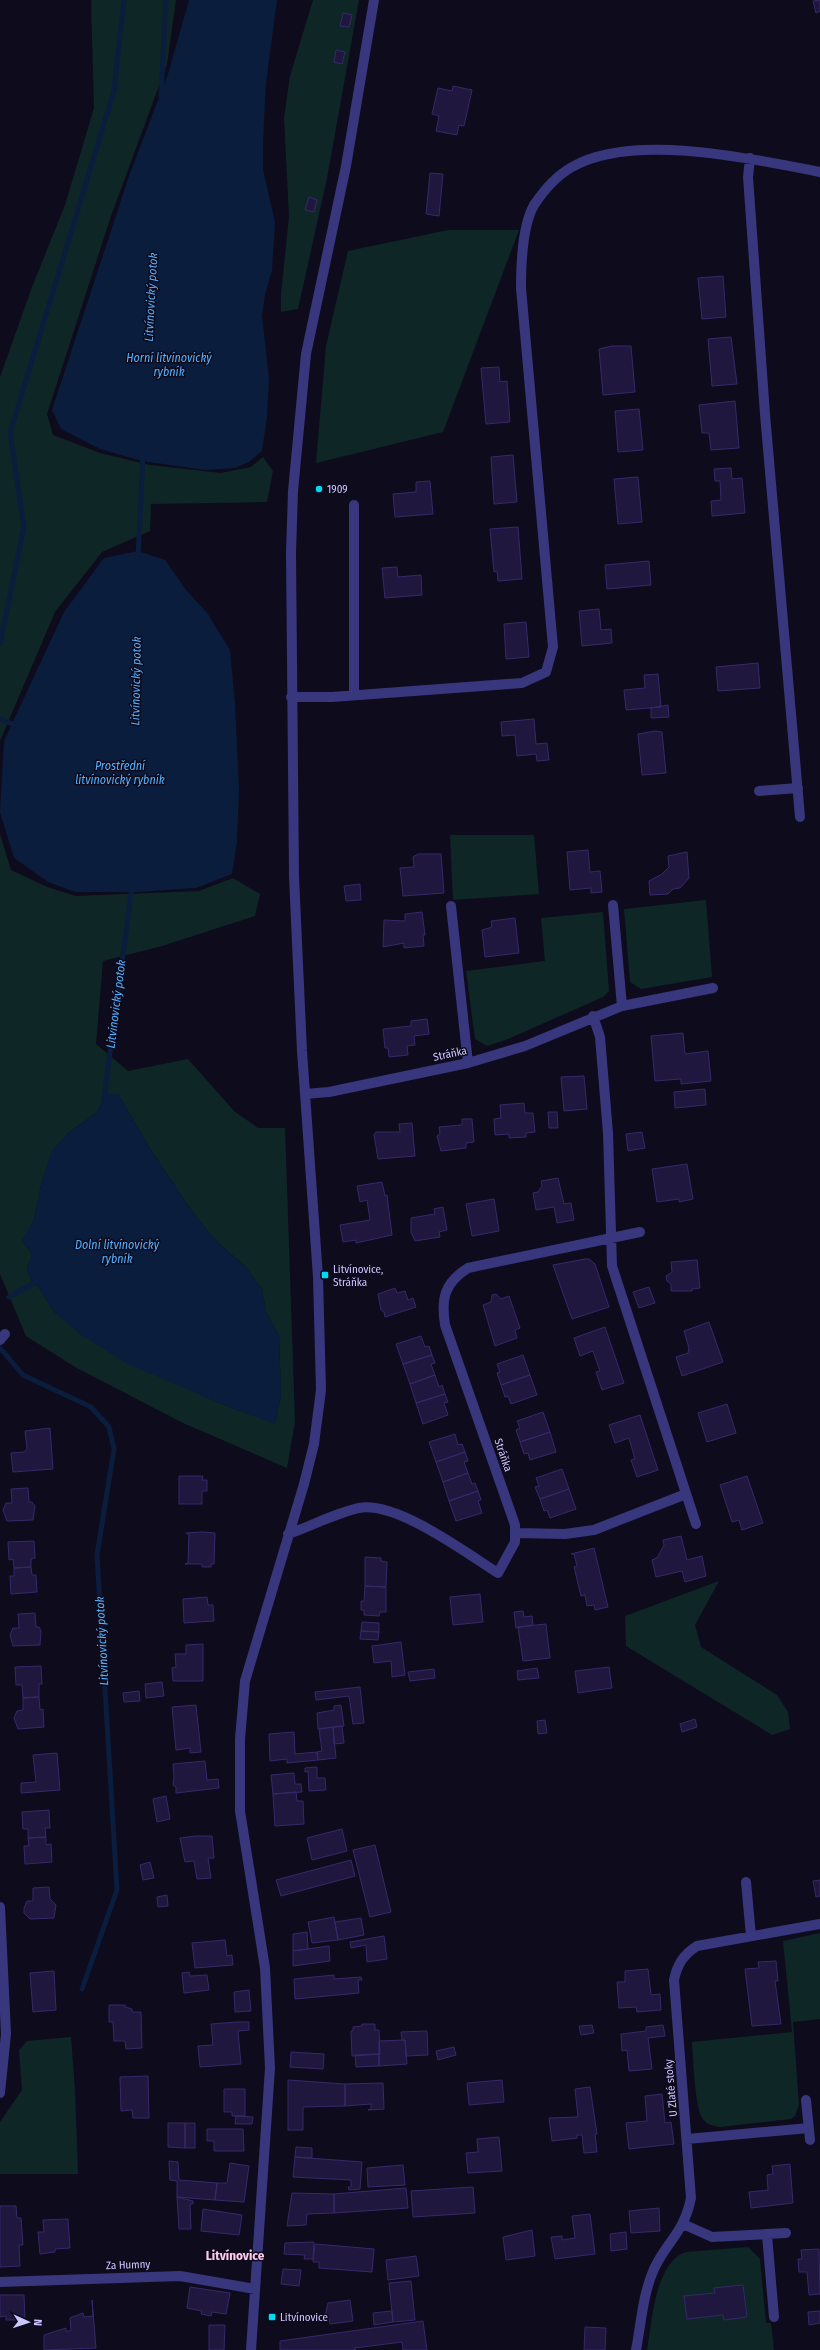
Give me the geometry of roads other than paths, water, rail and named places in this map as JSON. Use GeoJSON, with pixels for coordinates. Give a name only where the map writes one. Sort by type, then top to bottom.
{"type":"FeatureCollection","features":[{"type":"Feature","properties":{"kind":"street"},"geometry":{"type":"LineString","coordinates":[[251,2350],[270,2068],[265,1968],[240,1811],[240,1739],[245,1681],[304,1484],[314,1444],[322,1390],[318,1277],[305,1094],[294,877],[291,697],[293,491],[306,354],[343,181],[374,0]]}},
{"type":"Feature","properties":{"kind":"street"},"geometry":{"type":"LineString","coordinates":[[291,697],[354,695],[522,683],[546,672],[553,647],[521,288],[521,250],[533,206],[553,180],[572,166],[591,158],[624,151],[668,150],[750,158],[820,172]]}},
{"type":"Feature","properties":{"kind":"street"},"geometry":{"type":"LineString","coordinates":[[750,158],[748,177],[764,406],[800,817]]}},
{"type":"Feature","properties":{"kind":"street"},"geometry":{"type":"LineString","coordinates":[[354,505],[354,695]]}},
{"type":"Feature","properties":{"kind":"street"},"geometry":{"type":"LineString","coordinates":[[759,791],[798,788]]}},
{"type":"Feature","properties":{"kind":"street"},"geometry":{"type":"LineString","coordinates":[[613,905],[622,1006]]}},
{"type":"Feature","properties":{"kind":"street"},"geometry":{"type":"LineString","coordinates":[[451,906],[468,1063]]}},
{"type":"Feature","properties":{"kind":"street","name":"Stráňka"},"geometry":{"type":"LineString","coordinates":[[305,1094],[329,1092],[468,1063],[525,1046],[593,1016],[622,1006],[713,988]]}},
{"type":"Feature","properties":{"kind":"street"},"geometry":{"type":"LineString","coordinates":[[593,1016],[600,1037],[608,1133],[610,1238],[615,1282],[696,1524]]}},
{"type":"Feature","properties":{"kind":"street","name":"Stráňka"},"geometry":{"type":"LineString","coordinates":[[516,1533],[445,1325],[442,1307],[445,1294],[455,1278],[468,1268],[640,1232]]}},
{"type":"Feature","properties":{"kind":"street"},"geometry":{"type":"LineString","coordinates":[[288,1534],[361,1508],[388,1511],[416,1521],[498,1573],[512,1550],[516,1533],[565,1534],[588,1531],[686,1494]]}},
{"type":"Feature","properties":{"kind":"street"},"geometry":{"type":"LineString","coordinates":[[746,1882],[751,1936]]}},
{"type":"Feature","properties":{"kind":"street"},"geometry":{"type":"LineString","coordinates":[[0,1907],[6,2034],[0,2093]]}},
{"type":"Feature","properties":{"kind":"street","name":"U Zlaté stoky"},"geometry":{"type":"LineString","coordinates":[[636,2350],[650,2279],[659,2260],[683,2224],[691,2198],[674,1980],[677,1968],[682,1959],[697,1946],[820,1924]]}},
{"type":"Feature","properties":{"kind":"street"},"geometry":{"type":"LineString","coordinates":[[806,2100],[810,2140]]}},
{"type":"Feature","properties":{"kind":"street"},"geometry":{"type":"LineString","coordinates":[[687,2139],[809,2128]]}},
{"type":"Feature","properties":{"kind":"street"},"geometry":{"type":"LineString","coordinates":[[683,2224],[712,2237],[786,2233]]}},
{"type":"Feature","properties":{"kind":"street"},"geometry":{"type":"LineString","coordinates":[[767,2235],[774,2317]]}},
{"type":"Feature","properties":{"kind":"street","name":"Za Humny"},"geometry":{"type":"LineString","coordinates":[[0,2282],[180,2276],[255,2289]]}},
{"type":"Feature","properties":{"kind":"water","name":"Horní litvínovický rybník"},"geometry":{"type":"Polygon","coordinates":[[[189,0],[277,0],[266,83],[263,141],[263,170],[275,222],[272,271],[265,294],[262,316],[269,378],[267,417],[262,451],[249,462],[235,468],[205,470],[142,461],[100,449],[61,429],[52,410],[129,176],[168,74],[189,0]]]}},
{"type":"Feature","properties":{"kind":"water","name":"Prostřední litvínovický rybník"},"geometry":{"type":"Polygon","coordinates":[[[138,551],[165,560],[187,591],[208,614],[230,650],[235,704],[239,789],[237,841],[232,874],[196,888],[137,892],[75,892],[48,882],[14,858],[0,812],[4,741],[64,612],[104,558],[138,551]]]}},
{"type":"Feature","properties":{"kind":"water","name":"Dolní litvínovický rybník"},"geometry":{"type":"Polygon","coordinates":[[[107,1094],[118,1094],[149,1147],[193,1213],[217,1242],[245,1266],[262,1289],[266,1312],[279,1336],[281,1395],[275,1424],[234,1409],[128,1364],[81,1335],[54,1312],[40,1289],[32,1282],[27,1269],[32,1254],[22,1241],[34,1220],[42,1180],[51,1152],[67,1134],[96,1113],[107,1094]]]}},
{"type":"Feature","properties":{"kind":"waterway"},"geometry":{"type":"LineString","coordinates":[[0,644],[24,527],[10,433],[114,91],[124,0]]}},
{"type":"Feature","properties":{"kind":"waterway","name":"Litvínovický potok"},"geometry":{"type":"LineString","coordinates":[[161,97],[166,0]]}},
{"type":"Feature","properties":{"kind":"waterway","name":"Litvínovický potok"},"geometry":{"type":"LineString","coordinates":[[138,558],[143,454]]}},
{"type":"Feature","properties":{"kind":"waterway"},"geometry":{"type":"LineString","coordinates":[[0,719],[18,726]]}},
{"type":"Feature","properties":{"kind":"waterway","name":"Litvínovický potok"},"geometry":{"type":"LineString","coordinates":[[103,1106],[132,886]]}},
{"type":"Feature","properties":{"kind":"waterway","name":"Litvínovický potok"},"geometry":{"type":"LineString","coordinates":[[9,1297],[37,1282]]}},
{"type":"Feature","properties":{"kind":"waterway","name":"Litvínovický potok"},"geometry":{"type":"LineString","coordinates":[[0,1348],[23,1375],[91,1407],[109,1427],[114,1449],[97,1555],[117,1890],[82,1989]]}},
{"type":"Feature","properties":{"kind":"place","name":"1909"},"geometry":{"type":"Point","coordinates":[319,489]}},
{"type":"Feature","properties":{"kind":"place","name":"Litvínovice, Stráňka"},"geometry":{"type":"Point","coordinates":[325,1275]}},
{"type":"Feature","properties":{"kind":"place","name":"Litvínovice"},"geometry":{"type":"Point","coordinates":[272,2317]}},
{"type":"Feature","properties":{"kind":"district","name":"Litvínovice"},"geometry":{"type":"Point","coordinates":[235,2255]}}]}
